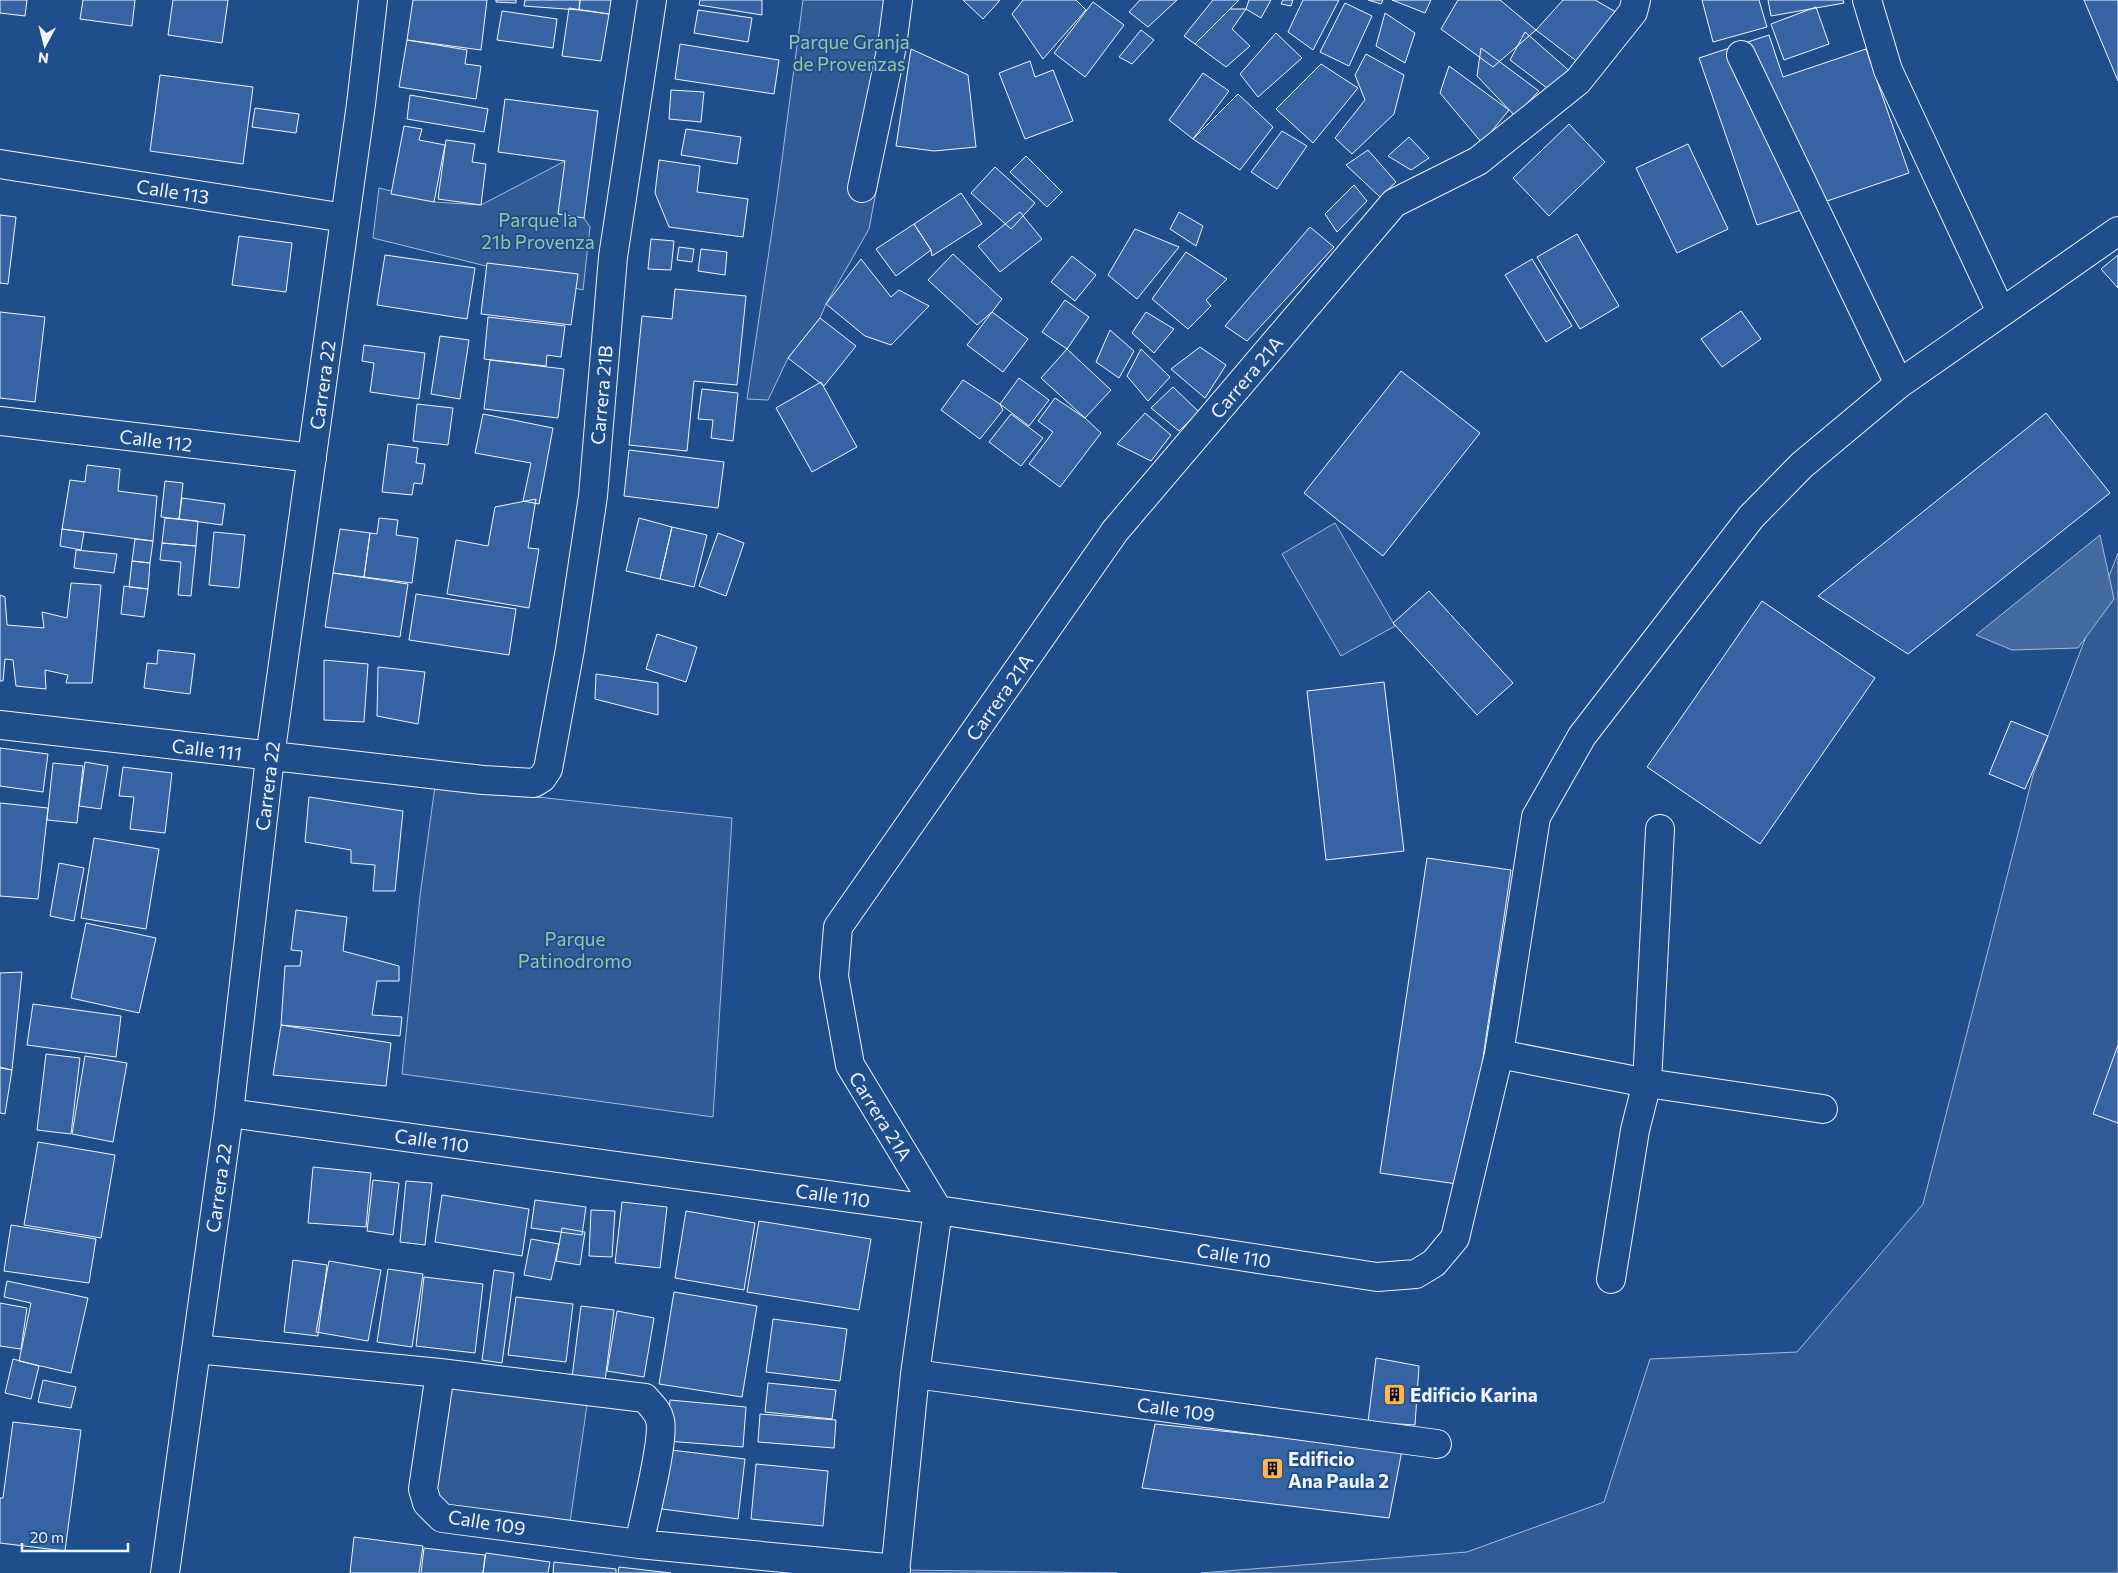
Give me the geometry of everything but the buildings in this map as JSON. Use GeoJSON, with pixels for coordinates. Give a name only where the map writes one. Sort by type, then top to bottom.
{"type":"FeatureCollection","features":[{"type":"Feature","properties":{"kind":"street","name":"Carrera 22"},"geometry":{"type":"LineString","coordinates":[[165,1573],[229,1113],[270,757],[345,218],[373,0]]}},
{"type":"Feature","properties":{"kind":"street","name":"Carrera 21B"},"geometry":{"type":"LineString","coordinates":[[534,783],[542,778],[548,769],[572,639],[593,496],[613,257],[652,0]]}},
{"type":"Feature","properties":{"kind":"street"},"geometry":{"type":"LineString","coordinates":[[862,188],[892,46],[898,0]]}},
{"type":"Feature","properties":{"kind":"street","name":"Carrera 21A"},"geometry":{"type":"LineString","coordinates":[[938,1210],[850,1066],[834,976],[838,926],[1115,531],[1394,203],[1478,161],[1578,81],[1633,12],[1636,0]]}},
{"type":"Feature","properties":{"kind":"street"},"geometry":{"type":"LineString","coordinates":[[1867,0],[1888,70],[2000,312]]}},
{"type":"Feature","properties":{"kind":"street"},"geometry":{"type":"LineString","coordinates":[[1741,55],[1899,384]]}},
{"type":"Feature","properties":{"kind":"street","name":"Calle 113"},"geometry":{"type":"LineString","coordinates":[[0,164],[345,218]]}},
{"type":"Feature","properties":{"kind":"street"},"geometry":{"type":"LineString","coordinates":[[1823,1108],[1647,1083],[1499,1054],[1536,817],[1582,736],[1751,518],[1802,465],[1899,384],[2118,231]]}},
{"type":"Feature","properties":{"kind":"street","name":"Calle 112"},"geometry":{"type":"LineString","coordinates":[[0,421],[312,458]]}},
{"type":"Feature","properties":{"kind":"street","name":"Calle 111"},"geometry":{"type":"LineString","coordinates":[[0,725],[270,757],[483,780],[534,783]]}},
{"type":"Feature","properties":{"kind":"street"},"geometry":{"type":"LineString","coordinates":[[1611,1279],[1635,1130],[1647,1083],[1660,829]]}},
{"type":"Feature","properties":{"kind":"street","name":"Calle 110"},"geometry":{"type":"LineString","coordinates":[[229,1113],[938,1210],[1377,1277],[1416,1274],[1434,1263],[1455,1238],[1499,1054]]}},
{"type":"Feature","properties":{"kind":"street"},"geometry":{"type":"LineString","coordinates":[[896,1571],[915,1374],[938,1210]]}},
{"type":"Feature","properties":{"kind":"street"},"geometry":{"type":"LineString","coordinates":[[196,1349],[440,1373],[644,1398],[654,1407],[661,1421],[659,1448],[639,1544]]}},
{"type":"Feature","properties":{"kind":"street","name":"Calle 109"},"geometry":{"type":"LineString","coordinates":[[440,1373],[422,1489],[427,1503],[442,1518],[639,1544],[896,1571]]}},
{"type":"Feature","properties":{"kind":"street","name":"Calle 109"},"geometry":{"type":"LineString","coordinates":[[915,1374],[1437,1444]]}},
{"type":"Feature","properties":{"kind":"shaded area","name":"Parque Granja de Provenzas"},"geometry":{"type":"Polygon","coordinates":[[[803,0],[912,0],[869,229],[820,318],[788,358],[768,400],[747,399],[777,197],[803,0]]]}},
{"type":"Feature","properties":{"kind":"shaded area","name":"Parque la 21b Provenza"},"geometry":{"type":"Polygon","coordinates":[[[565,161],[584,218],[590,227],[583,290],[373,238],[379,188],[434,202],[481,205],[565,161]]]}},
{"type":"Feature","properties":{"kind":"shaded area"},"geometry":{"type":"Polygon","coordinates":[[[1335,523],[1395,626],[1341,656],[1282,554],[1335,523]]]}},
{"type":"Feature","properties":{"kind":"shaded area"},"geometry":{"type":"Polygon","coordinates":[[[2100,535],[2114,599],[2078,648],[2012,650],[1976,635],[2100,535]]]}},
{"type":"Feature","properties":{"kind":"shaded area"},"geometry":{"type":"Polygon","coordinates":[[[2118,553],[2118,1573],[1201,1573],[1467,1552],[1604,1502],[1650,1359],[1797,1352],[1923,1204],[2033,775],[2118,553]]]}},
{"type":"Feature","properties":{"kind":"shaded area","name":"Parque Patinodromo"},"geometry":{"type":"Polygon","coordinates":[[[435,786],[732,818],[713,1117],[402,1074],[420,896],[435,786]]]}},
{"type":"Feature","properties":{"kind":"shaded area"},"geometry":{"type":"Polygon","coordinates":[[[448,1380],[588,1398],[568,1536],[430,1516],[448,1380]]]}},
{"type":"Feature","properties":{"kind":"shaded area"},"geometry":{"type":"Polygon","coordinates":[[[903,1570],[1117,1573],[902,1573],[903,1570]]]}},
{"type":"Feature","properties":{"kind":"place","name":"Edificio Karina"},"geometry":{"type":"Point","coordinates":[1394,1394]}},
{"type":"Feature","properties":{"kind":"place","name":"Edificio Ana Paula 2"},"geometry":{"type":"Point","coordinates":[1272,1469]}}]}
